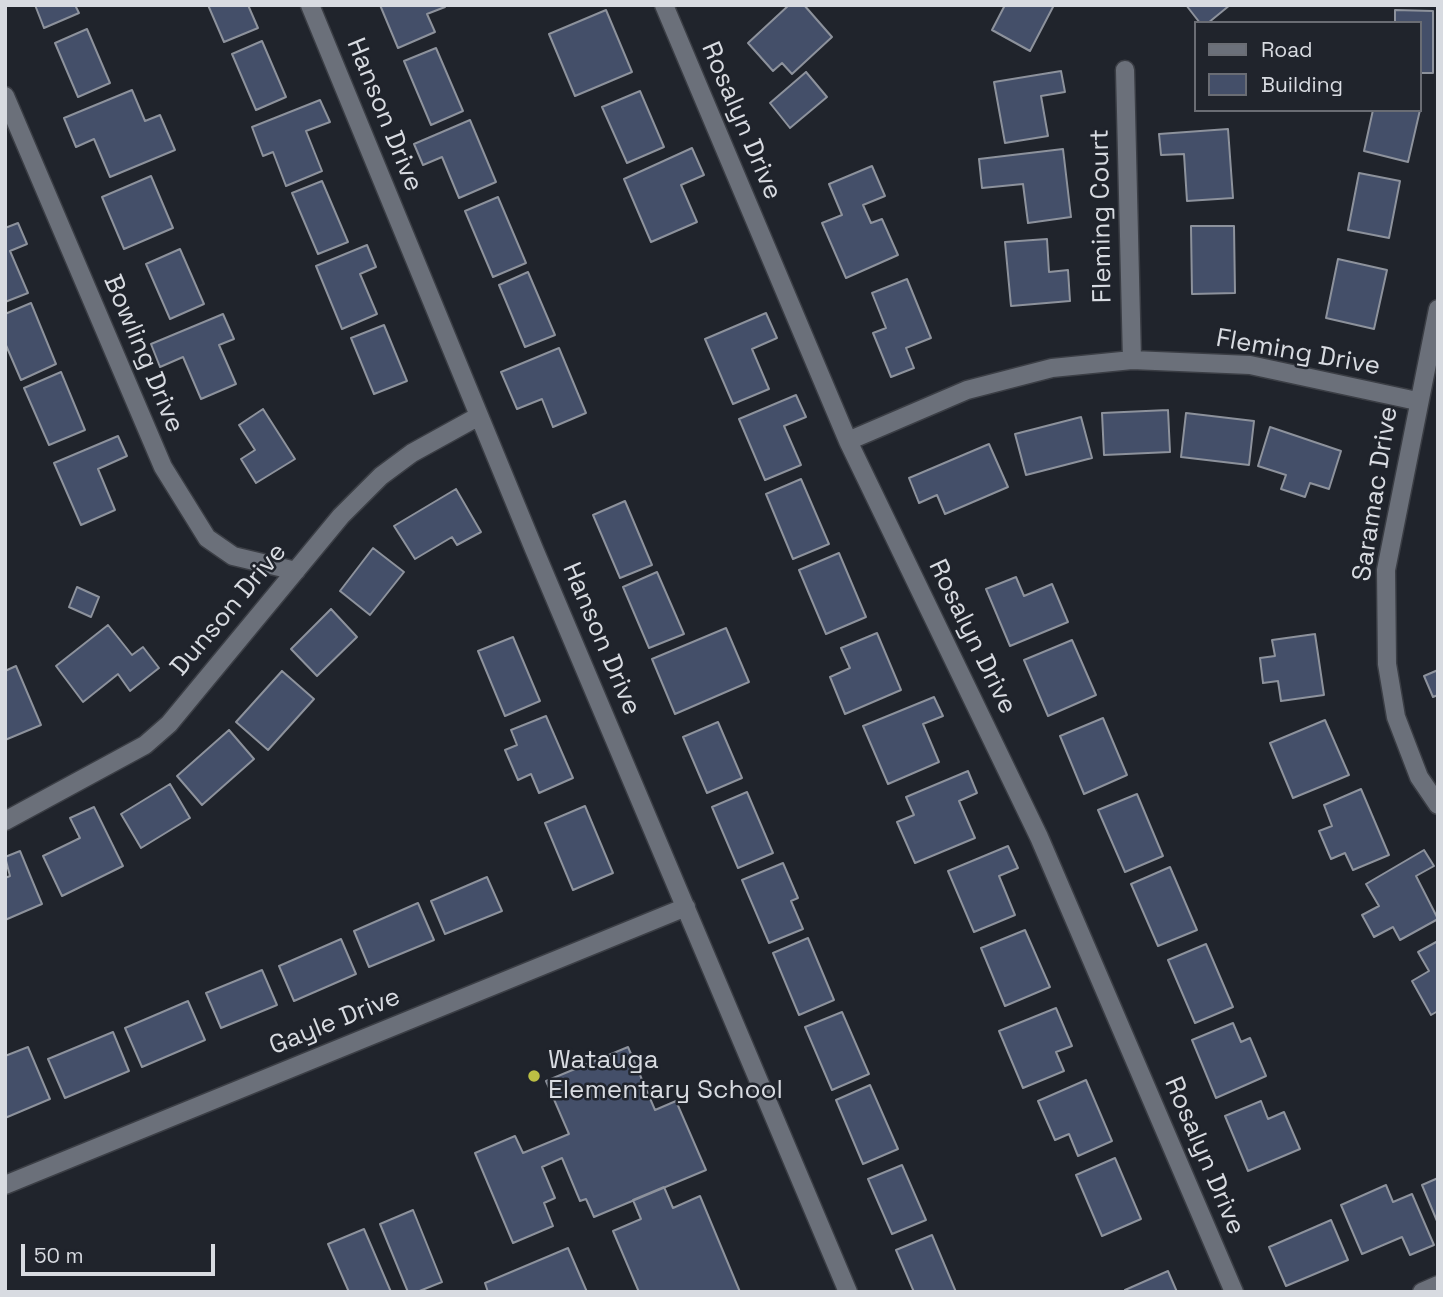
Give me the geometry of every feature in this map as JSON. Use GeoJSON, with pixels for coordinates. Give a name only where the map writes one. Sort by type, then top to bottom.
{"type":"FeatureCollection","features":[{"type":"Feature","properties":{"kind":"street","name":"Hanson Drive"},"geometry":{"type":"LineString","coordinates":[[310,5],[479,416],[848,1292]]}},
{"type":"Feature","properties":{"kind":"street","name":"Rosalyn Drive"},"geometry":{"type":"LineString","coordinates":[[670,7],[848,441],[1040,836],[1234,1292]]}},
{"type":"Feature","properties":{"kind":"street","name":"Fleming Court"},"geometry":{"type":"LineString","coordinates":[[1125,70],[1132,360]]}},
{"type":"Feature","properties":{"kind":"street","name":"Bowling Drive"},"geometry":{"type":"LineString","coordinates":[[5,96],[163,467],[175,487],[207,538],[233,556],[296,571]]}},
{"type":"Feature","properties":{"kind":"street","name":"Saramac Drive"},"geometry":{"type":"LineString","coordinates":[[1438,309],[1417,401],[1386,570],[1387,664],[1396,718],[1419,777],[1438,805]]}},
{"type":"Feature","properties":{"kind":"street","name":"Fleming Drive"},"geometry":{"type":"LineString","coordinates":[[848,441],[967,390],[1052,368],[1132,360],[1250,365],[1417,401]]}},
{"type":"Feature","properties":{"kind":"street","name":"Dunson Drive"},"geometry":{"type":"LineString","coordinates":[[5,821],[145,744],[169,724],[341,516],[381,476],[412,453],[479,416]]}},
{"type":"Feature","properties":{"kind":"street","name":"Gayle Drive"},"geometry":{"type":"LineString","coordinates":[[5,1185],[686,907]]}},
{"type":"Feature","properties":{"kind":"street"},"geometry":{"type":"LineString","coordinates":[[1422,1292],[1438,1285]]}},
{"type":"Feature","properties":{"kind":"building"},"geometry":{"type":"Polygon","coordinates":[[[35,5],[75,5],[79,13],[44,28],[35,5]]]}},
{"type":"Feature","properties":{"kind":"building"},"geometry":{"type":"Polygon","coordinates":[[[208,5],[248,5],[258,28],[224,42],[208,5]]]}},
{"type":"Feature","properties":{"kind":"building"},"geometry":{"type":"Polygon","coordinates":[[[380,5],[445,7],[427,14],[435,32],[398,48],[380,5]]]}},
{"type":"Feature","properties":{"kind":"building"},"geometry":{"type":"Polygon","coordinates":[[[789,5],[804,5],[832,37],[792,74],[782,63],[773,71],[748,43],[789,5]]]}},
{"type":"Feature","properties":{"kind":"building"},"geometry":{"type":"Polygon","coordinates":[[[1005,5],[1054,5],[1030,51],[992,30],[1005,5]]]}},
{"type":"Feature","properties":{"kind":"building"},"geometry":{"type":"Polygon","coordinates":[[[1186,5],[1230,5],[1210,21],[1198,21],[1186,5]]]}},
{"type":"Feature","properties":{"kind":"building"},"geometry":{"type":"Polygon","coordinates":[[[606,10],[632,72],[575,96],[549,34],[606,10]]]}},
{"type":"Feature","properties":{"kind":"building"},"geometry":{"type":"Polygon","coordinates":[[[1395,10],[1433,11],[1433,73],[1422,73],[1422,21],[1395,21],[1395,10]]]}},
{"type":"Feature","properties":{"kind":"building"},"geometry":{"type":"Polygon","coordinates":[[[87,29],[110,83],[78,97],[55,43],[87,29]]]}},
{"type":"Feature","properties":{"kind":"building"},"geometry":{"type":"Polygon","coordinates":[[[262,41],[286,97],[256,110],[232,54],[262,41]]]}},
{"type":"Feature","properties":{"kind":"building"},"geometry":{"type":"Polygon","coordinates":[[[436,48],[463,111],[431,125],[404,61],[436,48]]]}},
{"type":"Feature","properties":{"kind":"building"},"geometry":{"type":"Polygon","coordinates":[[[1061,71],[1065,92],[1041,96],[1048,136],[1005,143],[994,82],[1061,71]]]}},
{"type":"Feature","properties":{"kind":"building"},"geometry":{"type":"Polygon","coordinates":[[[806,72],[827,97],[790,128],[770,103],[806,72]]]}},
{"type":"Feature","properties":{"kind":"building"},"geometry":{"type":"Polygon","coordinates":[[[132,90],[145,121],[160,115],[175,150],[110,177],[94,139],[76,147],[64,118],[132,90]]]}},
{"type":"Feature","properties":{"kind":"building"},"geometry":{"type":"Polygon","coordinates":[[[640,91],[664,147],[627,163],[602,107],[640,91]]]}},
{"type":"Feature","properties":{"kind":"building"},"geometry":{"type":"Polygon","coordinates":[[[320,100],[330,122],[306,131],[322,171],[286,186],[273,152],[263,156],[252,127],[320,100]]]}},
{"type":"Feature","properties":{"kind":"building"},"geometry":{"type":"Polygon","coordinates":[[[1373,112],[1420,112],[1408,162],[1364,151],[1373,112]]]}},
{"type":"Feature","properties":{"kind":"building"},"geometry":{"type":"Polygon","coordinates":[[[470,120],[496,182],[459,198],[442,157],[423,165],[414,144],[470,120]]]}},
{"type":"Feature","properties":{"kind":"building"},"geometry":{"type":"Polygon","coordinates":[[[1228,129],[1233,198],[1187,201],[1184,154],[1161,155],[1159,134],[1228,129]]]}},
{"type":"Feature","properties":{"kind":"building"},"geometry":{"type":"Polygon","coordinates":[[[692,148],[704,175],[681,185],[697,222],[651,242],[624,179],[692,148]]]}},
{"type":"Feature","properties":{"kind":"building"},"geometry":{"type":"Polygon","coordinates":[[[1063,149],[1071,217],[1028,223],[1023,184],[982,188],[979,159],[1063,149]]]}},
{"type":"Feature","properties":{"kind":"building"},"geometry":{"type":"Polygon","coordinates":[[[872,166],[885,196],[863,205],[871,223],[882,219],[898,255],[846,278],[822,223],[842,215],[829,184],[872,166]]]}},
{"type":"Feature","properties":{"kind":"building"},"geometry":{"type":"Polygon","coordinates":[[[1359,173],[1400,181],[1389,238],[1348,230],[1359,173]]]}},
{"type":"Feature","properties":{"kind":"building"},"geometry":{"type":"Polygon","coordinates":[[[151,176],[173,228],[124,249],[102,197],[151,176]]]}},
{"type":"Feature","properties":{"kind":"building"},"geometry":{"type":"Polygon","coordinates":[[[322,181],[348,242],[318,254],[292,193],[322,181]]]}},
{"type":"Feature","properties":{"kind":"building"},"geometry":{"type":"Polygon","coordinates":[[[498,197],[526,263],[493,277],[465,211],[498,197]]]}},
{"type":"Feature","properties":{"kind":"building"},"geometry":{"type":"Polygon","coordinates":[[[18,223],[27,244],[10,251],[28,293],[5,302],[5,228],[18,223]]]}},
{"type":"Feature","properties":{"kind":"building"},"geometry":{"type":"Polygon","coordinates":[[[1191,226],[1234,226],[1235,293],[1192,294],[1191,226]]]}},
{"type":"Feature","properties":{"kind":"building"},"geometry":{"type":"Polygon","coordinates":[[[1047,239],[1049,272],[1068,270],[1070,301],[1011,306],[1005,242],[1047,239]]]}},
{"type":"Feature","properties":{"kind":"building"},"geometry":{"type":"Polygon","coordinates":[[[367,245],[376,267],[360,274],[377,314],[342,329],[316,266],[367,245]]]}},
{"type":"Feature","properties":{"kind":"building"},"geometry":{"type":"Polygon","coordinates":[[[180,249],[204,304],[170,319],[146,264],[180,249]]]}},
{"type":"Feature","properties":{"kind":"building"},"geometry":{"type":"Polygon","coordinates":[[[1338,259],[1387,270],[1374,329],[1326,318],[1338,259]]]}},
{"type":"Feature","properties":{"kind":"building"},"geometry":{"type":"Polygon","coordinates":[[[528,272],[555,335],[525,347],[499,285],[528,272]]]}},
{"type":"Feature","properties":{"kind":"building"},"geometry":{"type":"Polygon","coordinates":[[[907,279],[931,338],[906,348],[914,368],[891,377],[873,333],[886,328],[872,293],[907,279]]]}},
{"type":"Feature","properties":{"kind":"building"},"geometry":{"type":"Polygon","coordinates":[[[31,303],[56,364],[21,380],[5,343],[5,314],[31,303]]]}},
{"type":"Feature","properties":{"kind":"building"},"geometry":{"type":"Polygon","coordinates":[[[766,313],[777,338],[752,349],[769,389],[733,404],[705,339],[766,313]]]}},
{"type":"Feature","properties":{"kind":"building"},"geometry":{"type":"Polygon","coordinates":[[[223,314],[234,339],[219,345],[236,384],[201,399],[183,357],[160,367],[151,344],[223,314]]]}},
{"type":"Feature","properties":{"kind":"building"},"geometry":{"type":"Polygon","coordinates":[[[384,325],[407,381],[374,394],[351,338],[384,325]]]}},
{"type":"Feature","properties":{"kind":"building"},"geometry":{"type":"Polygon","coordinates":[[[559,348],[586,413],[553,427],[542,399],[517,409],[501,372],[559,348]]]}},
{"type":"Feature","properties":{"kind":"building"},"geometry":{"type":"Polygon","coordinates":[[[61,372],[85,430],[49,445],[24,388],[61,372]]]}},
{"type":"Feature","properties":{"kind":"building"},"geometry":{"type":"Polygon","coordinates":[[[796,395],[806,417],[784,426],[801,465],[765,480],[739,419],[796,395]]]}},
{"type":"Feature","properties":{"kind":"building"},"geometry":{"type":"Polygon","coordinates":[[[263,409],[295,459],[256,483],[241,459],[255,450],[239,425],[263,409]]]}},
{"type":"Feature","properties":{"kind":"building"},"geometry":{"type":"Polygon","coordinates":[[[1168,410],[1170,452],[1104,455],[1102,413],[1168,410]]]}},
{"type":"Feature","properties":{"kind":"building"},"geometry":{"type":"Polygon","coordinates":[[[1186,413],[1254,421],[1249,465],[1181,457],[1186,413]]]}},
{"type":"Feature","properties":{"kind":"building"},"geometry":{"type":"Polygon","coordinates":[[[1081,417],[1092,458],[1026,475],[1015,434],[1081,417]]]}},
{"type":"Feature","properties":{"kind":"building"},"geometry":{"type":"Polygon","coordinates":[[[1270,427],[1341,451],[1329,489],[1310,483],[1305,497],[1281,489],[1286,475],[1258,466],[1270,427]]]}},
{"type":"Feature","properties":{"kind":"building"},"geometry":{"type":"Polygon","coordinates":[[[118,436],[127,456],[98,469],[115,510],[81,525],[54,463],[118,436]]]}},
{"type":"Feature","properties":{"kind":"building"},"geometry":{"type":"Polygon","coordinates":[[[989,444],[1008,487],[945,514],[937,495],[919,503],[909,478],[989,444]]]}},
{"type":"Feature","properties":{"kind":"building"},"geometry":{"type":"Polygon","coordinates":[[[801,479],[829,544],[793,559],[766,494],[801,479]]]}},
{"type":"Feature","properties":{"kind":"building"},"geometry":{"type":"Polygon","coordinates":[[[456,489],[481,532],[457,545],[452,537],[415,559],[394,526],[456,489]]]}},
{"type":"Feature","properties":{"kind":"building"},"geometry":{"type":"Polygon","coordinates":[[[625,501],[652,565],[620,578],[593,515],[625,501]]]}},
{"type":"Feature","properties":{"kind":"building"},"geometry":{"type":"Polygon","coordinates":[[[373,548],[404,572],[370,615],[340,591],[373,548]]]}},
{"type":"Feature","properties":{"kind":"building"},"geometry":{"type":"Polygon","coordinates":[[[839,553],[866,617],[826,634],[799,570],[839,553]]]}},
{"type":"Feature","properties":{"kind":"building"},"geometry":{"type":"Polygon","coordinates":[[[657,572],[684,634],[649,648],[623,587],[657,572]]]}},
{"type":"Feature","properties":{"kind":"building"},"geometry":{"type":"Polygon","coordinates":[[[1016,577],[1024,596],[1052,584],[1068,622],[1010,646],[986,589],[1016,577]]]}},
{"type":"Feature","properties":{"kind":"building"},"geometry":{"type":"Polygon","coordinates":[[[77,587],[99,597],[91,617],[69,607],[77,587]]]}},
{"type":"Feature","properties":{"kind":"building"},"geometry":{"type":"Polygon","coordinates":[[[331,609],[357,637],[317,676],[291,649],[331,609]]]}},
{"type":"Feature","properties":{"kind":"building"},"geometry":{"type":"Polygon","coordinates":[[[108,625],[132,655],[143,647],[159,668],[130,691],[118,674],[83,702],[56,666],[108,625]]]}},
{"type":"Feature","properties":{"kind":"building"},"geometry":{"type":"Polygon","coordinates":[[[726,628],[749,682],[675,714],[652,659],[726,628]]]}},
{"type":"Feature","properties":{"kind":"building"},"geometry":{"type":"Polygon","coordinates":[[[877,633],[901,690],[845,714],[830,677],[850,668],[841,648],[877,633]]]}},
{"type":"Feature","properties":{"kind":"building"},"geometry":{"type":"Polygon","coordinates":[[[1315,634],[1324,695],[1281,701],[1278,681],[1263,683],[1260,658],[1275,656],[1272,640],[1315,634]]]}},
{"type":"Feature","properties":{"kind":"building"},"geometry":{"type":"Polygon","coordinates":[[[513,637],[540,701],[505,716],[478,651],[513,637]]]}},
{"type":"Feature","properties":{"kind":"building"},"geometry":{"type":"Polygon","coordinates":[[[1072,640],[1096,695],[1048,716],[1024,660],[1072,640]]]}},
{"type":"Feature","properties":{"kind":"building"},"geometry":{"type":"Polygon","coordinates":[[[16,666],[41,725],[5,740],[5,671],[16,666]]]}},
{"type":"Feature","properties":{"kind":"building"},"geometry":{"type":"Polygon","coordinates":[[[1438,670],[1438,695],[1433,697],[1424,676],[1438,670]]]}},
{"type":"Feature","properties":{"kind":"building"},"geometry":{"type":"Polygon","coordinates":[[[282,671],[314,699],[268,750],[236,722],[282,671]]]}},
{"type":"Feature","properties":{"kind":"building"},"geometry":{"type":"Polygon","coordinates":[[[934,697],[943,716],[923,724],[939,762],[888,784],[863,726],[934,697]]]}},
{"type":"Feature","properties":{"kind":"building"},"geometry":{"type":"Polygon","coordinates":[[[546,716],[573,778],[539,793],[531,774],[518,780],[505,750],[517,745],[511,730],[546,716]]]}},
{"type":"Feature","properties":{"kind":"building"},"geometry":{"type":"Polygon","coordinates":[[[1103,718],[1127,775],[1084,794],[1060,736],[1103,718]]]}},
{"type":"Feature","properties":{"kind":"building"},"geometry":{"type":"Polygon","coordinates":[[[1325,720],[1349,775],[1293,798],[1270,743],[1325,720]]]}},
{"type":"Feature","properties":{"kind":"building"},"geometry":{"type":"Polygon","coordinates":[[[718,722],[742,778],[707,793],[683,737],[718,722]]]}},
{"type":"Feature","properties":{"kind":"building"},"geometry":{"type":"Polygon","coordinates":[[[229,730],[254,759],[202,805],[177,776],[229,730]]]}},
{"type":"Feature","properties":{"kind":"building"},"geometry":{"type":"Polygon","coordinates":[[[968,771],[977,793],[959,801],[975,838],[915,863],[897,822],[914,815],[906,797],[968,771]]]}},
{"type":"Feature","properties":{"kind":"building"},"geometry":{"type":"Polygon","coordinates":[[[170,784],[190,818],[141,848],[121,814],[170,784]]]}},
{"type":"Feature","properties":{"kind":"building"},"geometry":{"type":"Polygon","coordinates":[[[1361,789],[1389,855],[1353,870],[1345,853],[1331,859],[1319,831],[1332,826],[1324,805],[1361,789]]]}},
{"type":"Feature","properties":{"kind":"building"},"geometry":{"type":"Polygon","coordinates":[[[747,792],[773,853],[738,868],[712,807],[747,792]]]}},
{"type":"Feature","properties":{"kind":"building"},"geometry":{"type":"Polygon","coordinates":[[[1137,794],[1163,856],[1125,872],[1098,810],[1137,794]]]}},
{"type":"Feature","properties":{"kind":"building"},"geometry":{"type":"Polygon","coordinates":[[[585,806],[613,873],[573,890],[545,823],[585,806]]]}},
{"type":"Feature","properties":{"kind":"building"},"geometry":{"type":"Polygon","coordinates":[[[94,807],[123,866],[62,896],[43,856],[80,838],[70,818],[94,807]]]}},
{"type":"Feature","properties":{"kind":"building"},"geometry":{"type":"Polygon","coordinates":[[[1008,846],[1018,868],[999,876],[1015,915],[974,932],[948,871],[1008,846]]]}},
{"type":"Feature","properties":{"kind":"building"},"geometry":{"type":"Polygon","coordinates":[[[1424,850],[1434,866],[1416,876],[1438,919],[1400,940],[1393,927],[1374,937],[1362,915],[1379,906],[1366,884],[1424,850]]]}},
{"type":"Feature","properties":{"kind":"building"},"geometry":{"type":"Polygon","coordinates":[[[20,851],[42,904],[5,920],[5,878],[10,876],[5,857],[20,851]]]}},
{"type":"Feature","properties":{"kind":"building"},"geometry":{"type":"Polygon","coordinates":[[[783,863],[798,898],[791,901],[803,929],[769,943],[742,880],[783,863]]]}},
{"type":"Feature","properties":{"kind":"building"},"geometry":{"type":"Polygon","coordinates":[[[1170,867],[1197,930],[1158,946],[1131,884],[1170,867]]]}},
{"type":"Feature","properties":{"kind":"building"},"geometry":{"type":"Polygon","coordinates":[[[487,877],[502,911],[445,934],[431,901],[487,877]]]}},
{"type":"Feature","properties":{"kind":"building"},"geometry":{"type":"Polygon","coordinates":[[[418,903],[434,940],[369,967],[354,931],[418,903]]]}},
{"type":"Feature","properties":{"kind":"building"},"geometry":{"type":"Polygon","coordinates":[[[1025,930],[1050,987],[1005,1006],[981,948],[1025,930]]]}},
{"type":"Feature","properties":{"kind":"building"},"geometry":{"type":"Polygon","coordinates":[[[808,938],[834,1000],[799,1015],[773,953],[808,938]]]}},
{"type":"Feature","properties":{"kind":"building"},"geometry":{"type":"Polygon","coordinates":[[[341,939],[356,974],[294,1001],[279,966],[341,939]]]}},
{"type":"Feature","properties":{"kind":"building"},"geometry":{"type":"Polygon","coordinates":[[[1438,941],[1438,1011],[1431,1015],[1412,981],[1429,971],[1418,952],[1438,941]]]}},
{"type":"Feature","properties":{"kind":"building"},"geometry":{"type":"Polygon","coordinates":[[[1206,944],[1233,1007],[1195,1023],[1168,960],[1206,944]]]}},
{"type":"Feature","properties":{"kind":"building"},"geometry":{"type":"Polygon","coordinates":[[[262,970],[277,1005],[221,1028],[206,993],[262,970]]]}},
{"type":"Feature","properties":{"kind":"building"},"geometry":{"type":"Polygon","coordinates":[[[188,1001],[205,1040],[142,1067],[125,1028],[188,1001]]]}},
{"type":"Feature","properties":{"kind":"building"},"geometry":{"type":"Polygon","coordinates":[[[1056,1008],[1072,1046],[1056,1052],[1064,1071],[1023,1088],[999,1031],[1056,1008]]]}},
{"type":"Feature","properties":{"kind":"building"},"geometry":{"type":"Polygon","coordinates":[[[842,1012],[869,1074],[832,1090],[805,1027],[842,1012]]]}},
{"type":"Feature","properties":{"kind":"building"},"geometry":{"type":"Polygon","coordinates":[[[1233,1023],[1241,1042],[1250,1038],[1266,1076],[1216,1098],[1192,1040],[1233,1023]]]}},
{"type":"Feature","properties":{"kind":"building"},"geometry":{"type":"Polygon","coordinates":[[[113,1032],[129,1071],[65,1098],[48,1059],[113,1032]]]}},
{"type":"Feature","properties":{"kind":"building"},"geometry":{"type":"Polygon","coordinates":[[[28,1047],[50,1099],[5,1118],[5,1056],[28,1047]]]}},
{"type":"Feature","properties":{"kind":"building"},"geometry":{"type":"Polygon","coordinates":[[[628,1047],[655,1110],[676,1101],[706,1170],[594,1217],[586,1199],[580,1201],[562,1158],[542,1167],[555,1198],[544,1203],[553,1226],[513,1243],[475,1153],[515,1136],[523,1153],[569,1134],[546,1081],[628,1047]]]}},
{"type":"Feature","properties":{"kind":"building"},"geometry":{"type":"Polygon","coordinates":[[[1086,1080],[1112,1141],[1078,1156],[1069,1134],[1055,1140],[1038,1101],[1086,1080]]]}},
{"type":"Feature","properties":{"kind":"building"},"geometry":{"type":"Polygon","coordinates":[[[870,1085],[898,1149],[863,1164],[836,1100],[870,1085]]]}},
{"type":"Feature","properties":{"kind":"building"},"geometry":{"type":"Polygon","coordinates":[[[1261,1101],[1268,1119],[1284,1112],[1300,1149],[1248,1171],[1225,1116],[1261,1101]]]}},
{"type":"Feature","properties":{"kind":"building"},"geometry":{"type":"Polygon","coordinates":[[[1115,1158],[1141,1219],[1102,1236],[1076,1175],[1115,1158]]]}},
{"type":"Feature","properties":{"kind":"building"},"geometry":{"type":"Polygon","coordinates":[[[902,1165],[926,1220],[892,1234],[868,1179],[902,1165]]]}},
{"type":"Feature","properties":{"kind":"building"},"geometry":{"type":"Polygon","coordinates":[[[1438,1178],[1438,1221],[1437,1221],[1422,1185],[1438,1178]]]}},
{"type":"Feature","properties":{"kind":"building"},"geometry":{"type":"Polygon","coordinates":[[[1386,1185],[1393,1202],[1412,1194],[1434,1245],[1410,1255],[1402,1237],[1362,1254],[1341,1205],[1386,1185]]]}},
{"type":"Feature","properties":{"kind":"building"},"geometry":{"type":"Polygon","coordinates":[[[664,1187],[673,1208],[700,1196],[740,1292],[639,1292],[613,1231],[641,1219],[633,1200],[664,1187]]]}},
{"type":"Feature","properties":{"kind":"building"},"geometry":{"type":"Polygon","coordinates":[[[413,1210],[442,1282],[417,1292],[408,1292],[380,1224],[413,1210]]]}},
{"type":"Feature","properties":{"kind":"building"},"geometry":{"type":"Polygon","coordinates":[[[1331,1220],[1348,1260],[1286,1286],[1269,1247],[1331,1220]]]}},
{"type":"Feature","properties":{"kind":"building"},"geometry":{"type":"Polygon","coordinates":[[[364,1229],[391,1292],[349,1292],[328,1244],[364,1229]]]}},
{"type":"Feature","properties":{"kind":"building"},"geometry":{"type":"Polygon","coordinates":[[[932,1235],[956,1292],[914,1292],[896,1250],[932,1235]]]}},
{"type":"Feature","properties":{"kind":"building"},"geometry":{"type":"Polygon","coordinates":[[[568,1248],[587,1292],[488,1292],[485,1283],[568,1248]]]}},
{"type":"Feature","properties":{"kind":"building"},"geometry":{"type":"Polygon","coordinates":[[[1168,1271],[1177,1292],[1125,1290],[1168,1271]]]}},
{"type":"Feature","properties":{"kind":"place","name":"Watauga Elementary School"},"geometry":{"type":"Point","coordinates":[534,1076]}}]}
